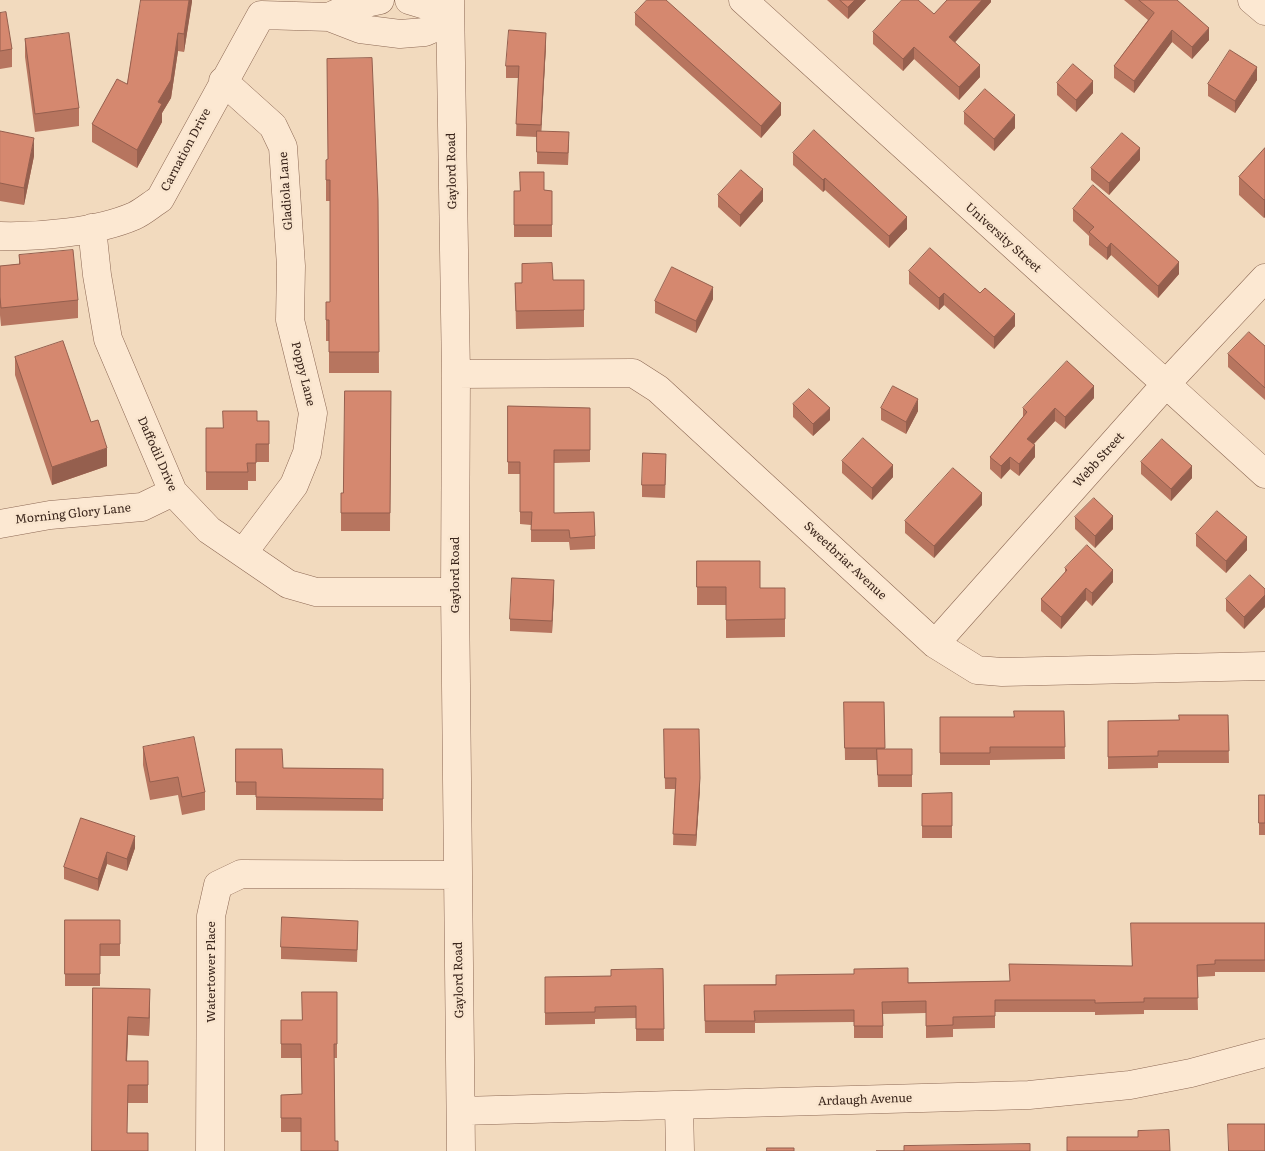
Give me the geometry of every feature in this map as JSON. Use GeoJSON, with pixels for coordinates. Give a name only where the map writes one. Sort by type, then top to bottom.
{"type":"FeatureCollection","features":[{"type":"Feature","properties":{"kind":"street","name":"Carnation Drive"},"geometry":{"type":"LineString","coordinates":[[328,17],[352,6],[380,0]]}},
{"type":"Feature","properties":{"kind":"street"},"geometry":{"type":"LineString","coordinates":[[409,0],[450,10]]}},
{"type":"Feature","properties":{"kind":"street","name":"University Street"},"geometry":{"type":"LineString","coordinates":[[743,0],[1265,474]]}},
{"type":"Feature","properties":{"kind":"street"},"geometry":{"type":"LineString","coordinates":[[1252,0],[1265,11]]}},
{"type":"Feature","properties":{"kind":"street","name":"Carnation Drive"},"geometry":{"type":"LineString","coordinates":[[0,236],[19,236],[92,228],[134,216],[160,199],[223,80],[254,8],[328,17],[360,30],[400,34],[425,32],[450,10]]}},
{"type":"Feature","properties":{"kind":"street","name":"Gaylord Road"},"geometry":{"type":"LineString","coordinates":[[450,10],[456,374],[455,592],[461,1151]]}},
{"type":"Feature","properties":{"kind":"street","name":"Gladiola Lane"},"geometry":{"type":"LineString","coordinates":[[223,80],[273,126],[283,146],[291,266]]}},
{"type":"Feature","properties":{"kind":"street","name":"Daffodil Drive"},"geometry":{"type":"LineString","coordinates":[[92,228],[97,275],[108,339],[173,492],[209,530],[288,584],[316,592],[455,592]]}},
{"type":"Feature","properties":{"kind":"street","name":"Poppy Lane"},"geometry":{"type":"LineString","coordinates":[[243,553],[294,484],[307,453],[313,413],[290,320],[291,266]]}},
{"type":"Feature","properties":{"kind":"street","name":"Webb Street"},"geometry":{"type":"LineString","coordinates":[[935,644],[1165,385],[1265,278]]}},
{"type":"Feature","properties":{"kind":"street","name":"Sweetbriar Avenue"},"geometry":{"type":"LineString","coordinates":[[456,374],[633,373],[658,389],[935,644],[977,670],[1265,666]]}},
{"type":"Feature","properties":{"kind":"street","name":"Morning Glory Lane"},"geometry":{"type":"LineString","coordinates":[[0,524],[50,515],[142,507],[173,492]]}},
{"type":"Feature","properties":{"kind":"street","name":"Watertower Place"},"geometry":{"type":"LineString","coordinates":[[210,1151],[211,916],[218,885],[241,874],[457,875]]}},
{"type":"Feature","properties":{"kind":"street","name":"Ardaugh Avenue"},"geometry":{"type":"LineString","coordinates":[[460,1112],[1030,1095],[1130,1085],[1191,1073],[1265,1053]]}},
{"type":"Feature","properties":{"kind":"street"},"geometry":{"type":"LineString","coordinates":[[679,1106],[680,1151]]}},
{"type":"Feature","properties":{"kind":"building"},"geometry":{"type":"Polygon","coordinates":[[[141,0],[189,0],[184,34],[178,33],[171,80],[158,102],[162,104],[137,150],[92,124],[117,79],[127,84],[141,0]]]}},
{"type":"Feature","properties":{"kind":"building"},"geometry":{"type":"Polygon","coordinates":[[[647,0],[666,0],[781,103],[761,126],[635,13],[647,0]]]}},
{"type":"Feature","properties":{"kind":"building"},"geometry":{"type":"Polygon","coordinates":[[[840,0],[855,0],[848,7],[840,0]]]}},
{"type":"Feature","properties":{"kind":"building"},"geometry":{"type":"Polygon","coordinates":[[[902,0],[918,0],[934,14],[947,0],[982,0],[949,37],[980,65],[959,87],[914,47],[903,59],[873,32],[902,0]]]}},
{"type":"Feature","properties":{"kind":"building"},"geometry":{"type":"Polygon","coordinates":[[[1139,0],[1177,0],[1209,28],[1192,47],[1172,30],[1134,81],[1114,66],[1154,13],[1139,0]]]}},
{"type":"Feature","properties":{"kind":"building"},"geometry":{"type":"Polygon","coordinates":[[[6,12],[12,49],[0,51],[0,13],[6,12]]]}},
{"type":"Feature","properties":{"kind":"building"},"geometry":{"type":"Polygon","coordinates":[[[509,30],[546,33],[541,125],[516,124],[519,66],[506,66],[509,30]]]}},
{"type":"Feature","properties":{"kind":"building"},"geometry":{"type":"Polygon","coordinates":[[[69,33],[79,108],[35,114],[25,39],[69,33]]]}},
{"type":"Feature","properties":{"kind":"building"},"geometry":{"type":"Polygon","coordinates":[[[1230,50],[1257,67],[1235,101],[1208,84],[1230,50]]]}},
{"type":"Feature","properties":{"kind":"building"},"geometry":{"type":"Polygon","coordinates":[[[372,58],[378,200],[379,352],[329,352],[329,320],[326,320],[326,302],[330,302],[330,180],[326,180],[326,160],[328,159],[327,59],[372,58]]]}},
{"type":"Feature","properties":{"kind":"building"},"geometry":{"type":"Polygon","coordinates":[[[1073,64],[1093,81],[1076,100],[1057,83],[1073,64]]]}},
{"type":"Feature","properties":{"kind":"building"},"geometry":{"type":"Polygon","coordinates":[[[985,89],[1015,115],[994,139],[964,112],[985,89]]]}},
{"type":"Feature","properties":{"kind":"building"},"geometry":{"type":"Polygon","coordinates":[[[814,130],[907,217],[889,236],[825,178],[823,180],[793,153],[814,130]]]}},
{"type":"Feature","properties":{"kind":"building"},"geometry":{"type":"Polygon","coordinates":[[[0,131],[34,138],[24,188],[0,183],[0,131]]]}},
{"type":"Feature","properties":{"kind":"building"},"geometry":{"type":"Polygon","coordinates":[[[537,131],[569,132],[568,153],[537,152],[537,131]]]}},
{"type":"Feature","properties":{"kind":"building"},"geometry":{"type":"Polygon","coordinates":[[[1122,133],[1140,148],[1109,183],[1091,168],[1122,133]]]}},
{"type":"Feature","properties":{"kind":"building"},"geometry":{"type":"Polygon","coordinates":[[[1265,148],[1265,199],[1264,200],[1239,177],[1265,148]]]}},
{"type":"Feature","properties":{"kind":"building"},"geometry":{"type":"Polygon","coordinates":[[[741,170],[763,189],[740,215],[718,195],[741,170]]]}},
{"type":"Feature","properties":{"kind":"building"},"geometry":{"type":"Polygon","coordinates":[[[520,172],[544,172],[544,190],[552,191],[552,225],[514,225],[514,191],[520,191],[520,172]]]}},
{"type":"Feature","properties":{"kind":"building"},"geometry":{"type":"Polygon","coordinates":[[[1093,185],[1179,262],[1158,286],[1111,243],[1107,248],[1089,232],[1094,227],[1073,209],[1093,185]]]}},
{"type":"Feature","properties":{"kind":"building"},"geometry":{"type":"Polygon","coordinates":[[[930,248],[980,293],[985,288],[1015,314],[994,337],[944,293],[939,298],[909,271],[930,248]]]}},
{"type":"Feature","properties":{"kind":"building"},"geometry":{"type":"Polygon","coordinates":[[[73,250],[78,300],[1,308],[0,266],[20,264],[19,255],[73,250]]]}},
{"type":"Feature","properties":{"kind":"building"},"geometry":{"type":"Polygon","coordinates":[[[552,263],[553,280],[584,280],[584,310],[516,311],[515,283],[522,283],[522,264],[552,263]]]}},
{"type":"Feature","properties":{"kind":"building"},"geometry":{"type":"Polygon","coordinates":[[[672,267],[713,287],[696,321],[655,301],[672,267]]]}},
{"type":"Feature","properties":{"kind":"building"},"geometry":{"type":"Polygon","coordinates":[[[1249,332],[1265,346],[1265,388],[1228,354],[1249,332]]]}},
{"type":"Feature","properties":{"kind":"building"},"geometry":{"type":"Polygon","coordinates":[[[63,341],[91,422],[98,420],[107,448],[52,467],[15,357],[63,341]]]}},
{"type":"Feature","properties":{"kind":"building"},"geometry":{"type":"Polygon","coordinates":[[[1067,361],[1094,386],[1065,417],[1055,408],[1027,439],[1035,445],[1019,464],[1010,457],[1001,466],[990,457],[1027,412],[1023,408],[1067,361]]]}},
{"type":"Feature","properties":{"kind":"building"},"geometry":{"type":"Polygon","coordinates":[[[893,386],[918,399],[906,422],[881,408],[893,386]]]}},
{"type":"Feature","properties":{"kind":"building"},"geometry":{"type":"Polygon","coordinates":[[[809,389],[830,408],[813,424],[793,404],[809,389]]]}},
{"type":"Feature","properties":{"kind":"building"},"geometry":{"type":"Polygon","coordinates":[[[345,391],[391,391],[390,513],[341,513],[345,391]]]}},
{"type":"Feature","properties":{"kind":"building"},"geometry":{"type":"Polygon","coordinates":[[[508,406],[590,408],[590,450],[554,450],[554,513],[594,512],[595,536],[570,538],[569,530],[531,530],[532,512],[520,512],[520,462],[508,462],[508,406]]]}},
{"type":"Feature","properties":{"kind":"building"},"geometry":{"type":"Polygon","coordinates":[[[223,411],[257,411],[257,421],[269,421],[269,444],[256,444],[256,463],[247,463],[248,472],[206,472],[206,428],[223,428],[223,411]]]}},
{"type":"Feature","properties":{"kind":"building"},"geometry":{"type":"Polygon","coordinates":[[[863,438],[893,465],[872,488],[842,461],[863,438]]]}},
{"type":"Feature","properties":{"kind":"building"},"geometry":{"type":"Polygon","coordinates":[[[1162,439],[1192,466],[1171,489],[1141,462],[1162,439]]]}},
{"type":"Feature","properties":{"kind":"building"},"geometry":{"type":"Polygon","coordinates":[[[643,453],[666,454],[665,485],[642,485],[643,453]]]}},
{"type":"Feature","properties":{"kind":"building"},"geometry":{"type":"Polygon","coordinates":[[[953,468],[982,493],[934,546],[905,521],[953,468]]]}},
{"type":"Feature","properties":{"kind":"building"},"geometry":{"type":"Polygon","coordinates":[[[1094,498],[1113,516],[1095,536],[1075,517],[1094,498]]]}},
{"type":"Feature","properties":{"kind":"building"},"geometry":{"type":"Polygon","coordinates":[[[1217,511],[1247,537],[1226,561],[1196,534],[1217,511]]]}},
{"type":"Feature","properties":{"kind":"building"},"geometry":{"type":"Polygon","coordinates":[[[1087,545],[1113,570],[1092,593],[1086,588],[1061,617],[1041,599],[1067,570],[1065,568],[1087,545]]]}},
{"type":"Feature","properties":{"kind":"building"},"geometry":{"type":"Polygon","coordinates":[[[697,561],[760,561],[760,588],[785,588],[785,619],[726,620],[726,587],[697,587],[697,561]]]}},
{"type":"Feature","properties":{"kind":"building"},"geometry":{"type":"Polygon","coordinates":[[[1250,575],[1265,589],[1265,595],[1244,617],[1226,599],[1250,575]]]}},
{"type":"Feature","properties":{"kind":"building"},"geometry":{"type":"Polygon","coordinates":[[[512,578],[554,580],[552,621],[510,619],[512,578]]]}},
{"type":"Feature","properties":{"kind":"building"},"geometry":{"type":"Polygon","coordinates":[[[844,702],[884,702],[885,748],[845,748],[844,702]]]}},
{"type":"Feature","properties":{"kind":"building"},"geometry":{"type":"Polygon","coordinates":[[[1014,711],[1064,711],[1065,747],[990,747],[990,753],[940,753],[940,717],[1014,717],[1014,711]]]}},
{"type":"Feature","properties":{"kind":"building"},"geometry":{"type":"Polygon","coordinates":[[[1179,715],[1228,715],[1229,751],[1158,751],[1158,756],[1108,757],[1108,721],[1179,720],[1179,715]]]}},
{"type":"Feature","properties":{"kind":"building"},"geometry":{"type":"Polygon","coordinates":[[[664,729],[699,729],[700,778],[696,835],[673,834],[676,778],[665,778],[664,729]]]}},
{"type":"Feature","properties":{"kind":"building"},"geometry":{"type":"Polygon","coordinates":[[[194,737],[205,792],[182,797],[178,777],[150,782],[143,747],[194,737]]]}},
{"type":"Feature","properties":{"kind":"building"},"geometry":{"type":"Polygon","coordinates":[[[236,749],[282,749],[283,768],[383,769],[383,799],[256,797],[256,782],[236,782],[236,749]]]}},
{"type":"Feature","properties":{"kind":"building"},"geometry":{"type":"Polygon","coordinates":[[[877,749],[912,749],[912,775],[878,775],[877,749]]]}},
{"type":"Feature","properties":{"kind":"building"},"geometry":{"type":"Polygon","coordinates":[[[952,793],[952,826],[922,826],[922,794],[952,793]]]}},
{"type":"Feature","properties":{"kind":"building"},"geometry":{"type":"Polygon","coordinates":[[[1259,795],[1265,795],[1265,823],[1259,823],[1259,795]]]}},
{"type":"Feature","properties":{"kind":"building"},"geometry":{"type":"Polygon","coordinates":[[[81,818],[135,836],[127,859],[107,852],[98,879],[64,867],[81,818]]]}},
{"type":"Feature","properties":{"kind":"building"},"geometry":{"type":"Polygon","coordinates":[[[282,917],[358,921],[357,950],[281,947],[282,917]]]}},
{"type":"Feature","properties":{"kind":"building"},"geometry":{"type":"Polygon","coordinates":[[[65,920],[120,920],[120,944],[100,944],[100,974],[65,974],[65,920]]]}},
{"type":"Feature","properties":{"kind":"building"},"geometry":{"type":"Polygon","coordinates":[[[1131,923],[1265,923],[1265,960],[1215,960],[1215,964],[1197,965],[1198,998],[1144,998],[1144,1002],[1095,1003],[1095,1000],[995,1000],[995,1016],[953,1017],[953,1025],[926,1026],[926,1001],[882,1002],[883,1026],[854,1026],[854,1010],[754,1011],[755,1021],[705,1021],[704,985],[776,985],[776,975],[854,974],[854,969],[908,968],[908,983],[1010,981],[1009,964],[1132,966],[1131,923]]]}},
{"type":"Feature","properties":{"kind":"building"},"geometry":{"type":"Polygon","coordinates":[[[663,969],[664,1029],[636,1029],[636,1006],[595,1007],[595,1012],[545,1013],[545,977],[611,976],[611,970],[663,969]]]}},
{"type":"Feature","properties":{"kind":"building"},"geometry":{"type":"Polygon","coordinates":[[[93,988],[150,989],[149,1018],[128,1017],[126,1061],[148,1061],[148,1085],[128,1085],[127,1133],[148,1133],[148,1151],[92,1151],[93,988]]]}},
{"type":"Feature","properties":{"kind":"building"},"geometry":{"type":"Polygon","coordinates":[[[302,992],[337,992],[337,1044],[334,1044],[335,1141],[338,1141],[338,1151],[301,1151],[301,1118],[281,1118],[281,1095],[302,1094],[301,1044],[281,1044],[281,1020],[302,1020],[302,992]]]}},
{"type":"Feature","properties":{"kind":"building"},"geometry":{"type":"Polygon","coordinates":[[[1228,1124],[1265,1124],[1265,1151],[1229,1151],[1228,1124]]]}},
{"type":"Feature","properties":{"kind":"building"},"geometry":{"type":"Polygon","coordinates":[[[1169,1130],[1170,1151],[1067,1151],[1067,1137],[1138,1137],[1138,1131],[1169,1130]]]}},
{"type":"Feature","properties":{"kind":"building"},"geometry":{"type":"Polygon","coordinates":[[[1030,1144],[1030,1151],[904,1151],[904,1146],[1030,1144]]]}},
{"type":"Feature","properties":{"kind":"building"},"geometry":{"type":"Polygon","coordinates":[[[767,1148],[794,1148],[794,1151],[767,1151],[767,1148]]]}}]}
